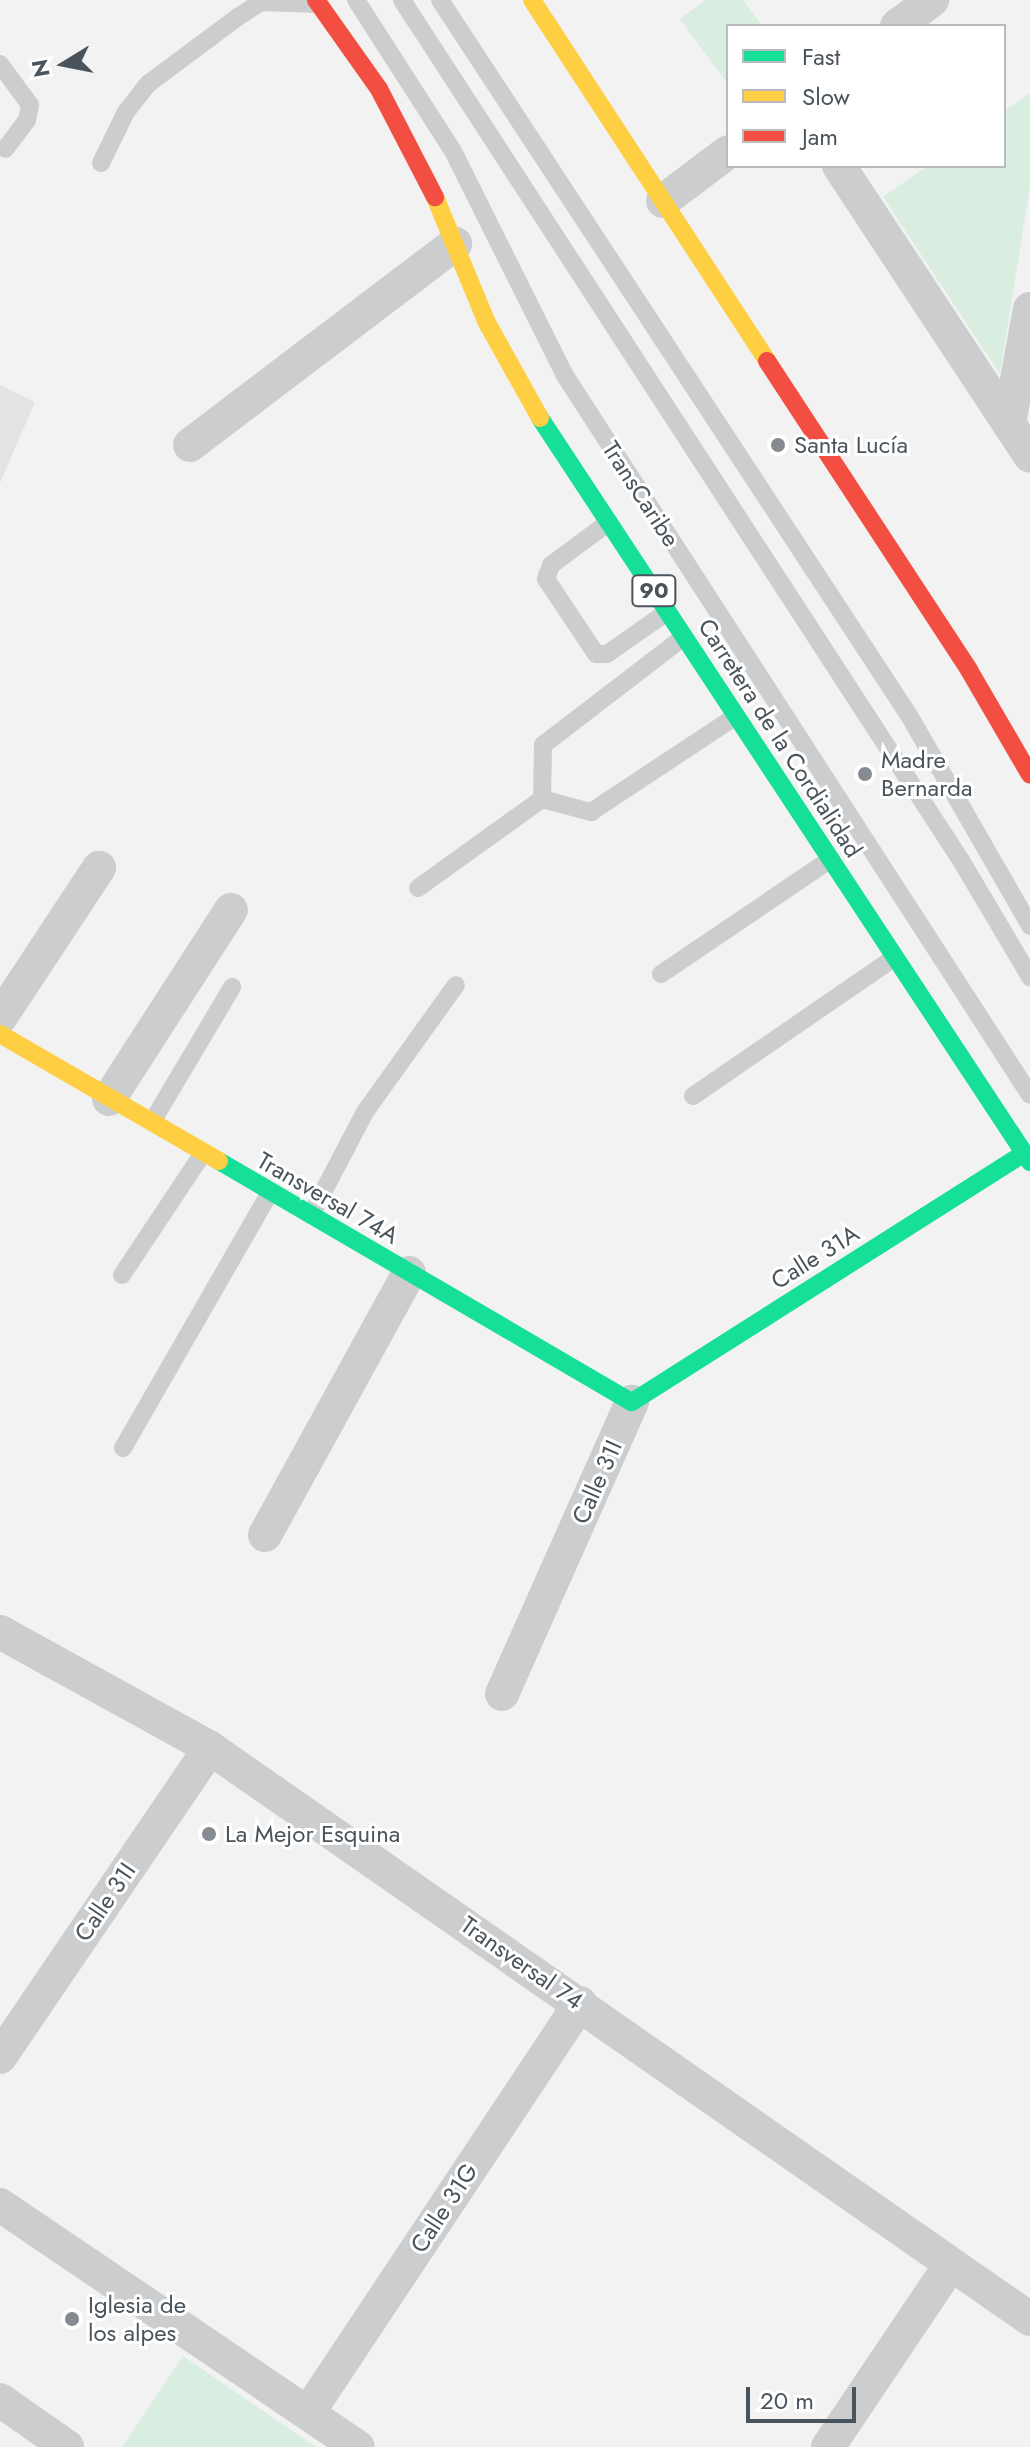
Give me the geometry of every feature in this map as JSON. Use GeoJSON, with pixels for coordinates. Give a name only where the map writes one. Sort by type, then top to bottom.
{"type":"FeatureCollection","features":[{"type":"Feature","properties":{"kind":"main road"},"geometry":{"type":"LineString","coordinates":[[532,0],[969,670],[1030,775]]}},
{"type":"Feature","properties":{"kind":"main road","name":"Carretera de la Cordialidad"},"geometry":{"type":"LineString","coordinates":[[317,2],[400,123],[512,372],[1027,1157]]}},
{"type":"Feature","properties":{"kind":"main road","name":"Transversal 74A"},"geometry":{"type":"LineString","coordinates":[[0,1034],[632,1402]]}},
{"type":"Feature","properties":{"kind":"main road","name":"Calle 31A"},"geometry":{"type":"LineString","coordinates":[[632,1402],[1027,1157]]}},
{"type":"Feature","properties":{"kind":"street"},"geometry":{"type":"LineString","coordinates":[[900,24],[932,0]]}},
{"type":"Feature","properties":{"kind":"street"},"geometry":{"type":"LineString","coordinates":[[663,201],[726,154]]}},
{"type":"Feature","properties":{"kind":"street"},"geometry":{"type":"LineString","coordinates":[[840,168],[1030,456]]}},
{"type":"Feature","properties":{"kind":"street"},"geometry":{"type":"LineString","coordinates":[[190,445],[455,244]]}},
{"type":"Feature","properties":{"kind":"street"},"geometry":{"type":"LineString","coordinates":[[1009,424],[1030,309]]}},
{"type":"Feature","properties":{"kind":"street"},"geometry":{"type":"LineString","coordinates":[[0,1018],[99,868]]}},
{"type":"Feature","properties":{"kind":"street"},"geometry":{"type":"LineString","coordinates":[[109,1099],[231,910]]}},
{"type":"Feature","properties":{"kind":"street"},"geometry":{"type":"LineString","coordinates":[[265,1535],[409,1273]]}},
{"type":"Feature","properties":{"kind":"street","name":"Calle 31I"},"geometry":{"type":"LineString","coordinates":[[502,1694],[632,1402]]}},
{"type":"Feature","properties":{"kind":"street","name":"Transversal 74"},"geometry":{"type":"LineString","coordinates":[[0,1632],[210,1748],[1030,2319]]}},
{"type":"Feature","properties":{"kind":"street","name":"Calle 31I"},"geometry":{"type":"LineString","coordinates":[[0,2057],[210,1748]]}},
{"type":"Feature","properties":{"kind":"street","name":"Calle 31G"},"geometry":{"type":"LineString","coordinates":[[308,2413],[580,2003]]}},
{"type":"Feature","properties":{"kind":"street"},"geometry":{"type":"LineString","coordinates":[[0,2205],[358,2447]]}},
{"type":"Feature","properties":{"kind":"street"},"geometry":{"type":"LineString","coordinates":[[828,2447],[951,2264]]}},
{"type":"Feature","properties":{"kind":"street"},"geometry":{"type":"LineString","coordinates":[[0,2400],[67,2447]]}},
{"type":"Feature","properties":{"kind":"lane","name":"TransCaribe"},"geometry":{"type":"LineString","coordinates":[[356,0],[453,151],[564,374],[1030,1095]]}},
{"type":"Feature","properties":{"kind":"lane"},"geometry":{"type":"LineString","coordinates":[[402,0],[962,862],[1030,977]]}},
{"type":"Feature","properties":{"kind":"lane"},"geometry":{"type":"LineString","coordinates":[[440,0],[910,717],[1030,926]]}},
{"type":"Feature","properties":{"kind":"lane"},"geometry":{"type":"LineString","coordinates":[[101,163],[126,112],[148,84],[260,1],[317,2]]}},
{"type":"Feature","properties":{"kind":"lane"},"geometry":{"type":"LineString","coordinates":[[0,64],[30,105],[27,120],[5,149]]}},
{"type":"Feature","properties":{"kind":"lane"},"geometry":{"type":"LineString","coordinates":[[609,522],[551,565],[546,579],[596,654],[607,654],[667,612]]}},
{"type":"Feature","properties":{"kind":"lane"},"geometry":{"type":"LineString","coordinates":[[542,799],[543,745],[684,637]]}},
{"type":"Feature","properties":{"kind":"lane"},"geometry":{"type":"LineString","coordinates":[[542,799],[591,812],[736,716]]}},
{"type":"Feature","properties":{"kind":"lane"},"geometry":{"type":"LineString","coordinates":[[418,888],[542,799]]}},
{"type":"Feature","properties":{"kind":"lane"},"geometry":{"type":"LineString","coordinates":[[661,974],[831,859]]}},
{"type":"Feature","properties":{"kind":"lane"},"geometry":{"type":"LineString","coordinates":[[693,1096],[895,957]]}},
{"type":"Feature","properties":{"kind":"lane"},"geometry":{"type":"LineString","coordinates":[[311,1215],[365,1112],[456,985]]}},
{"type":"Feature","properties":{"kind":"lane"},"geometry":{"type":"LineString","coordinates":[[152,1123],[232,987]]}},
{"type":"Feature","properties":{"kind":"lane"},"geometry":{"type":"LineString","coordinates":[[122,1275],[203,1153]]}},
{"type":"Feature","properties":{"kind":"lane"},"geometry":{"type":"LineString","coordinates":[[123,1448],[270,1192]]}},
{"type":"Feature","properties":{"kind":"shaded area"},"geometry":{"type":"Polygon","coordinates":[[[0,385],[35,402],[0,483],[0,385]]]}},
{"type":"Feature","properties":{"kind":"green space"},"geometry":{"type":"Polygon","coordinates":[[[705,0],[743,0],[761,24],[726,24],[726,81],[680,19],[705,0]]]}},
{"type":"Feature","properties":{"kind":"green space"},"geometry":{"type":"Polygon","coordinates":[[[1030,93],[1030,186],[1000,374],[883,197],[924,168],[1006,168],[1006,110],[1030,93]]]}},
{"type":"Feature","properties":{"kind":"green space"},"geometry":{"type":"Polygon","coordinates":[[[183,2356],[316,2447],[122,2447],[183,2356]]]}},
{"type":"Feature","properties":{"kind":"traffic: fast"},"geometry":{"type":"LineString","coordinates":[[540,418],[1030,1162]]}},
{"type":"Feature","properties":{"kind":"traffic: fast"},"geometry":{"type":"LineString","coordinates":[[219,1161],[632,1402],[1024,1153]]}},
{"type":"Feature","properties":{"kind":"traffic: slow"},"geometry":{"type":"LineString","coordinates":[[532,0],[767,361]]}},
{"type":"Feature","properties":{"kind":"traffic: slow"},"geometry":{"type":"LineString","coordinates":[[435,197],[486,321],[540,418]]}},
{"type":"Feature","properties":{"kind":"traffic: slow"},"geometry":{"type":"LineString","coordinates":[[0,1034],[219,1161]]}},
{"type":"Feature","properties":{"kind":"traffic: jam"},"geometry":{"type":"LineString","coordinates":[[316,0],[379,89],[435,197]]}},
{"type":"Feature","properties":{"kind":"traffic: jam"},"geometry":{"type":"LineString","coordinates":[[767,361],[969,670],[1030,775]]}},
{"type":"Feature","properties":{"kind":"place","name":"Santa Lucía"},"geometry":{"type":"Point","coordinates":[778,445]}},
{"type":"Feature","properties":{"kind":"place","name":"Madre Bernarda"},"geometry":{"type":"Point","coordinates":[865,774]}},
{"type":"Feature","properties":{"kind":"place","name":"La Mejor Esquina"},"geometry":{"type":"Point","coordinates":[209,1834]}},
{"type":"Feature","properties":{"kind":"place","name":"Iglesia de los alpes"},"geometry":{"type":"Point","coordinates":[72,2319]}}]}
